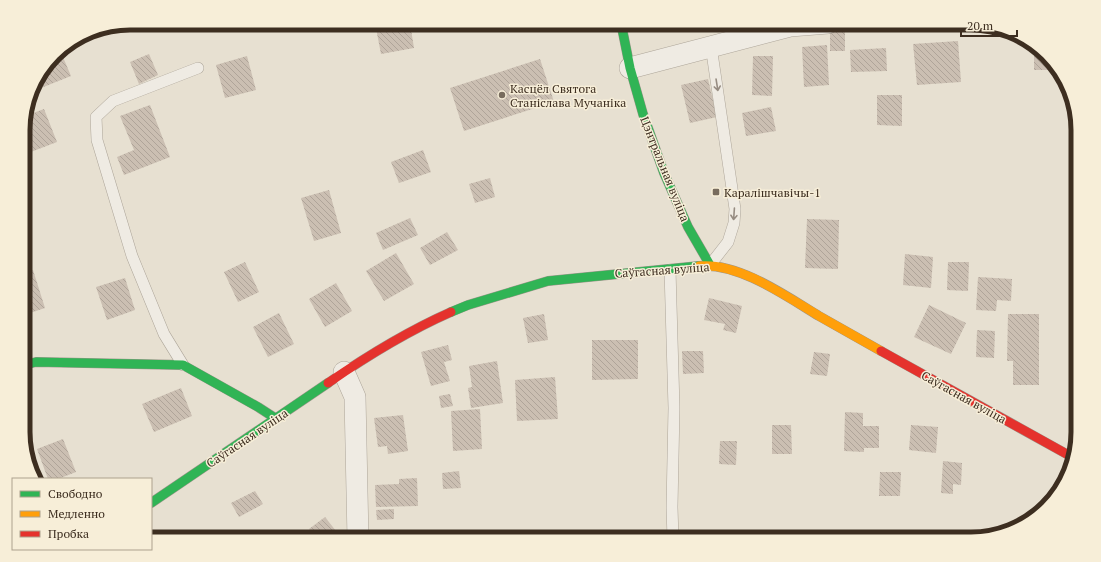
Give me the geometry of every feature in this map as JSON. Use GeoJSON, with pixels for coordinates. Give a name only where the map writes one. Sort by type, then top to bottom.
{"type":"FeatureCollection","features":[{"type":"Feature","properties":{"kind":"main road","name":"Цэнтральная вуліца"},"geometry":{"type":"LineString","coordinates":[[622,30],[630,68],[643,114],[664,173],[688,227],[710,265]]}},
{"type":"Feature","properties":{"kind":"main road","name":"Саўгасная вуліца"},"geometry":{"type":"LineString","coordinates":[[152,502],[344,372],[397,339],[433,320],[468,305],[548,281],[710,265],[733,270],[772,288],[838,327],[1068,455]]}},
{"type":"Feature","properties":{"kind":"main road"},"geometry":{"type":"LineString","coordinates":[[30,364],[36,362],[183,365],[275,418]]}},
{"type":"Feature","properties":{"kind":"street"},"geometry":{"type":"LineString","coordinates":[[630,68],[774,30]]}},
{"type":"Feature","properties":{"kind":"street"},"geometry":{"type":"LineString","coordinates":[[344,372],[355,397],[358,532]]}},
{"type":"Feature","properties":{"kind":"lane"},"geometry":{"type":"LineString","coordinates":[[710,265],[728,242],[734,223],[735,209],[711,46]]}},
{"type":"Feature","properties":{"kind":"lane"},"geometry":{"type":"LineString","coordinates":[[183,365],[164,334],[132,256],[97,140],[96,117],[113,101],[198,68]]}},
{"type":"Feature","properties":{"kind":"lane"},"geometry":{"type":"LineString","coordinates":[[670,270],[674,408],[673,532]]}},
{"type":"Feature","properties":{"kind":"building"},"geometry":{"type":"Polygon","coordinates":[[[376,30],[411,30],[414,48],[381,54],[376,30]]]}},
{"type":"Feature","properties":{"kind":"building"},"geometry":{"type":"Polygon","coordinates":[[[830,32],[845,32],[845,51],[830,51],[830,32]]]}},
{"type":"Feature","properties":{"kind":"building"},"geometry":{"type":"Polygon","coordinates":[[[958,41],[961,82],[917,85],[913,44],[958,41]]]}},
{"type":"Feature","properties":{"kind":"building"},"geometry":{"type":"Polygon","coordinates":[[[827,45],[829,85],[804,87],[802,47],[827,45]]]}},
{"type":"Feature","properties":{"kind":"building"},"geometry":{"type":"Polygon","coordinates":[[[886,48],[887,71],[851,72],[850,50],[886,48]]]}},
{"type":"Feature","properties":{"kind":"building"},"geometry":{"type":"Polygon","coordinates":[[[1034,53],[1042,59],[1051,70],[1034,70],[1034,53]]]}},
{"type":"Feature","properties":{"kind":"building"},"geometry":{"type":"Polygon","coordinates":[[[149,54],[158,75],[139,84],[130,62],[149,54]]]}},
{"type":"Feature","properties":{"kind":"building"},"geometry":{"type":"Polygon","coordinates":[[[63,56],[71,76],[39,89],[51,69],[63,56]]]}},
{"type":"Feature","properties":{"kind":"building"},"geometry":{"type":"Polygon","coordinates":[[[247,56],[256,90],[225,98],[216,65],[247,56]]]}},
{"type":"Feature","properties":{"kind":"building"},"geometry":{"type":"Polygon","coordinates":[[[753,56],[773,56],[772,96],[752,95],[753,56]]]}},
{"type":"Feature","properties":{"kind":"building","name":"Касцёл Святога Станіслава Мучаніка"},"geometry":{"type":"Polygon","coordinates":[[[540,59],[554,102],[464,131],[450,88],[540,59]]]}},
{"type":"Feature","properties":{"kind":"building"},"geometry":{"type":"Polygon","coordinates":[[[708,79],[717,117],[690,123],[681,85],[708,79]]]}},
{"type":"Feature","properties":{"kind":"building"},"geometry":{"type":"Polygon","coordinates":[[[877,95],[902,95],[902,126],[877,125],[877,95]]]}},
{"type":"Feature","properties":{"kind":"building"},"geometry":{"type":"Polygon","coordinates":[[[150,105],[170,157],[124,175],[117,157],[134,150],[120,116],[150,105]]]}},
{"type":"Feature","properties":{"kind":"building"},"geometry":{"type":"Polygon","coordinates":[[[771,107],[776,131],[746,136],[742,113],[771,107]]]}},
{"type":"Feature","properties":{"kind":"building"},"geometry":{"type":"Polygon","coordinates":[[[44,109],[57,142],[30,152],[30,124],[32,114],[44,109]]]}},
{"type":"Feature","properties":{"kind":"building"},"geometry":{"type":"Polygon","coordinates":[[[423,150],[431,172],[399,183],[391,162],[423,150]]]}},
{"type":"Feature","properties":{"kind":"building"},"geometry":{"type":"Polygon","coordinates":[[[490,178],[495,197],[475,203],[469,184],[490,178]]]}},
{"type":"Feature","properties":{"kind":"building"},"geometry":{"type":"Polygon","coordinates":[[[329,190],[341,233],[314,241],[301,198],[329,190]]]}},
{"type":"Feature","properties":{"kind":"building"},"geometry":{"type":"Polygon","coordinates":[[[410,218],[418,235],[383,250],[376,233],[410,218]]]}},
{"type":"Feature","properties":{"kind":"building"},"geometry":{"type":"Polygon","coordinates":[[[807,219],[839,220],[838,269],[805,268],[807,219]]]}},
{"type":"Feature","properties":{"kind":"building"},"geometry":{"type":"Polygon","coordinates":[[[447,232],[458,250],[430,265],[420,248],[447,232]]]}},
{"type":"Feature","properties":{"kind":"building"},"geometry":{"type":"Polygon","coordinates":[[[396,253],[414,284],[384,301],[366,271],[396,253]]]}},
{"type":"Feature","properties":{"kind":"building"},"geometry":{"type":"Polygon","coordinates":[[[905,254],[933,257],[931,288],[903,285],[905,254]]]}},
{"type":"Feature","properties":{"kind":"building"},"geometry":{"type":"Polygon","coordinates":[[[245,262],[259,292],[238,302],[224,272],[245,262]]]}},
{"type":"Feature","properties":{"kind":"building"},"geometry":{"type":"Polygon","coordinates":[[[948,262],[969,262],[968,291],[947,290],[948,262]]]}},
{"type":"Feature","properties":{"kind":"building"},"geometry":{"type":"Polygon","coordinates":[[[33,270],[45,308],[30,313],[30,271],[33,270]]]}},
{"type":"Feature","properties":{"kind":"building"},"geometry":{"type":"Polygon","coordinates":[[[978,277],[1012,279],[1011,301],[997,300],[996,311],[976,310],[978,277]]]}},
{"type":"Feature","properties":{"kind":"building"},"geometry":{"type":"Polygon","coordinates":[[[125,278],[135,310],[107,320],[96,287],[125,278]]]}},
{"type":"Feature","properties":{"kind":"building"},"geometry":{"type":"Polygon","coordinates":[[[336,283],[352,311],[325,327],[309,299],[336,283]]]}},
{"type":"Feature","properties":{"kind":"building"},"geometry":{"type":"Polygon","coordinates":[[[709,298],[742,306],[736,333],[723,330],[725,324],[704,320],[709,298]]]}},
{"type":"Feature","properties":{"kind":"building"},"geometry":{"type":"Polygon","coordinates":[[[929,305],[966,323],[951,354],[914,337],[929,305]]]}},
{"type":"Feature","properties":{"kind":"building"},"geometry":{"type":"Polygon","coordinates":[[[1071,306],[1071,331],[1070,331],[1071,306]]]}},
{"type":"Feature","properties":{"kind":"building"},"geometry":{"type":"Polygon","coordinates":[[[279,313],[294,344],[268,357],[253,327],[279,313]]]}},
{"type":"Feature","properties":{"kind":"building"},"geometry":{"type":"Polygon","coordinates":[[[544,314],[548,340],[528,343],[523,318],[544,314]]]}},
{"type":"Feature","properties":{"kind":"building"},"geometry":{"type":"Polygon","coordinates":[[[1008,314],[1039,314],[1039,385],[1013,385],[1013,361],[1007,361],[1008,314]]]}},
{"type":"Feature","properties":{"kind":"building"},"geometry":{"type":"Polygon","coordinates":[[[977,330],[995,331],[994,358],[976,357],[977,330]]]}},
{"type":"Feature","properties":{"kind":"building"},"geometry":{"type":"Polygon","coordinates":[[[592,340],[638,340],[638,379],[592,380],[592,340]]]}},
{"type":"Feature","properties":{"kind":"building"},"geometry":{"type":"Polygon","coordinates":[[[448,345],[452,360],[444,362],[450,381],[431,386],[421,352],[448,345]]]}},
{"type":"Feature","properties":{"kind":"building"},"geometry":{"type":"Polygon","coordinates":[[[682,351],[703,351],[704,373],[683,374],[682,351]]]}},
{"type":"Feature","properties":{"kind":"building"},"geometry":{"type":"Polygon","coordinates":[[[814,352],[830,354],[827,376],[810,374],[814,352]]]}},
{"type":"Feature","properties":{"kind":"building"},"geometry":{"type":"Polygon","coordinates":[[[497,361],[503,403],[471,408],[468,388],[472,387],[469,366],[497,361]]]}},
{"type":"Feature","properties":{"kind":"building"},"geometry":{"type":"Polygon","coordinates":[[[1071,367],[1071,384],[1069,384],[1071,367]]]}},
{"type":"Feature","properties":{"kind":"building"},"geometry":{"type":"Polygon","coordinates":[[[555,377],[558,419],[517,421],[515,380],[555,377]]]}},
{"type":"Feature","properties":{"kind":"building"},"geometry":{"type":"Polygon","coordinates":[[[181,388],[192,416],[154,432],[142,404],[181,388]]]}},
{"type":"Feature","properties":{"kind":"building"},"geometry":{"type":"Polygon","coordinates":[[[450,394],[453,406],[441,408],[439,396],[450,394]]]}},
{"type":"Feature","properties":{"kind":"building"},"geometry":{"type":"Polygon","coordinates":[[[1071,403],[1071,418],[1069,418],[1071,403]]]}},
{"type":"Feature","properties":{"kind":"building"},"geometry":{"type":"Polygon","coordinates":[[[480,409],[482,449],[453,451],[451,411],[480,409]]]}},
{"type":"Feature","properties":{"kind":"building"},"geometry":{"type":"Polygon","coordinates":[[[845,412],[863,413],[863,426],[879,426],[879,448],[864,448],[864,452],[844,451],[845,412]]]}},
{"type":"Feature","properties":{"kind":"building"},"geometry":{"type":"Polygon","coordinates":[[[403,415],[408,451],[388,454],[387,446],[378,447],[374,418],[403,415]]]}},
{"type":"Feature","properties":{"kind":"building"},"geometry":{"type":"Polygon","coordinates":[[[772,425],[791,425],[792,454],[772,454],[772,425]]]}},
{"type":"Feature","properties":{"kind":"building"},"geometry":{"type":"Polygon","coordinates":[[[911,425],[938,427],[936,453],[909,450],[911,425]]]}},
{"type":"Feature","properties":{"kind":"building"},"geometry":{"type":"Polygon","coordinates":[[[63,439],[76,472],[61,478],[48,478],[37,449],[63,439]]]}},
{"type":"Feature","properties":{"kind":"building"},"geometry":{"type":"Polygon","coordinates":[[[720,441],[737,441],[736,465],[719,464],[720,441]]]}},
{"type":"Feature","properties":{"kind":"building"},"geometry":{"type":"Polygon","coordinates":[[[943,461],[962,463],[961,485],[953,484],[953,494],[941,493],[943,461]]]}},
{"type":"Feature","properties":{"kind":"building"},"geometry":{"type":"Polygon","coordinates":[[[459,471],[461,488],[443,489],[442,473],[459,471]]]}},
{"type":"Feature","properties":{"kind":"building"},"geometry":{"type":"Polygon","coordinates":[[[880,472],[901,472],[900,496],[879,496],[880,472]]]}},
{"type":"Feature","properties":{"kind":"building"},"geometry":{"type":"Polygon","coordinates":[[[417,478],[418,506],[376,507],[375,485],[399,484],[399,479],[417,478]]]}},
{"type":"Feature","properties":{"kind":"building"},"geometry":{"type":"Polygon","coordinates":[[[255,491],[263,504],[239,517],[231,503],[255,491]]]}},
{"type":"Feature","properties":{"kind":"building"},"geometry":{"type":"Polygon","coordinates":[[[394,509],[394,519],[377,520],[376,510],[394,509]]]}},
{"type":"Feature","properties":{"kind":"building"},"geometry":{"type":"Polygon","coordinates":[[[325,517],[336,531],[311,532],[309,529],[325,517]]]}},
{"type":"Feature","properties":{"kind":"traffic: fast"},"geometry":{"type":"LineString","coordinates":[[622,30],[630,68],[643,114],[664,173],[688,227],[710,265]]}},
{"type":"Feature","properties":{"kind":"traffic: fast"},"geometry":{"type":"LineString","coordinates":[[451,312],[468,305],[548,281],[699,266]]}},
{"type":"Feature","properties":{"kind":"traffic: fast"},"geometry":{"type":"LineString","coordinates":[[30,364],[36,362],[183,365],[275,418]]}},
{"type":"Feature","properties":{"kind":"traffic: fast"},"geometry":{"type":"LineString","coordinates":[[152,502],[328,383]]}},
{"type":"Feature","properties":{"kind":"traffic: slow"},"geometry":{"type":"LineString","coordinates":[[699,266],[714,266],[730,269],[761,282],[881,351]]}},
{"type":"Feature","properties":{"kind":"traffic: jam"},"geometry":{"type":"LineString","coordinates":[[328,383],[388,344],[451,312]]}},
{"type":"Feature","properties":{"kind":"traffic: jam"},"geometry":{"type":"LineString","coordinates":[[881,351],[1068,455]]}},
{"type":"Feature","properties":{"kind":"place","name":"Касцёл Святога Станіслава Мучаніка"},"geometry":{"type":"Point","coordinates":[502,95]}},
{"type":"Feature","properties":{"kind":"place","name":"Каралішчавічы-1"},"geometry":{"type":"Point","coordinates":[716,192]}}]}
